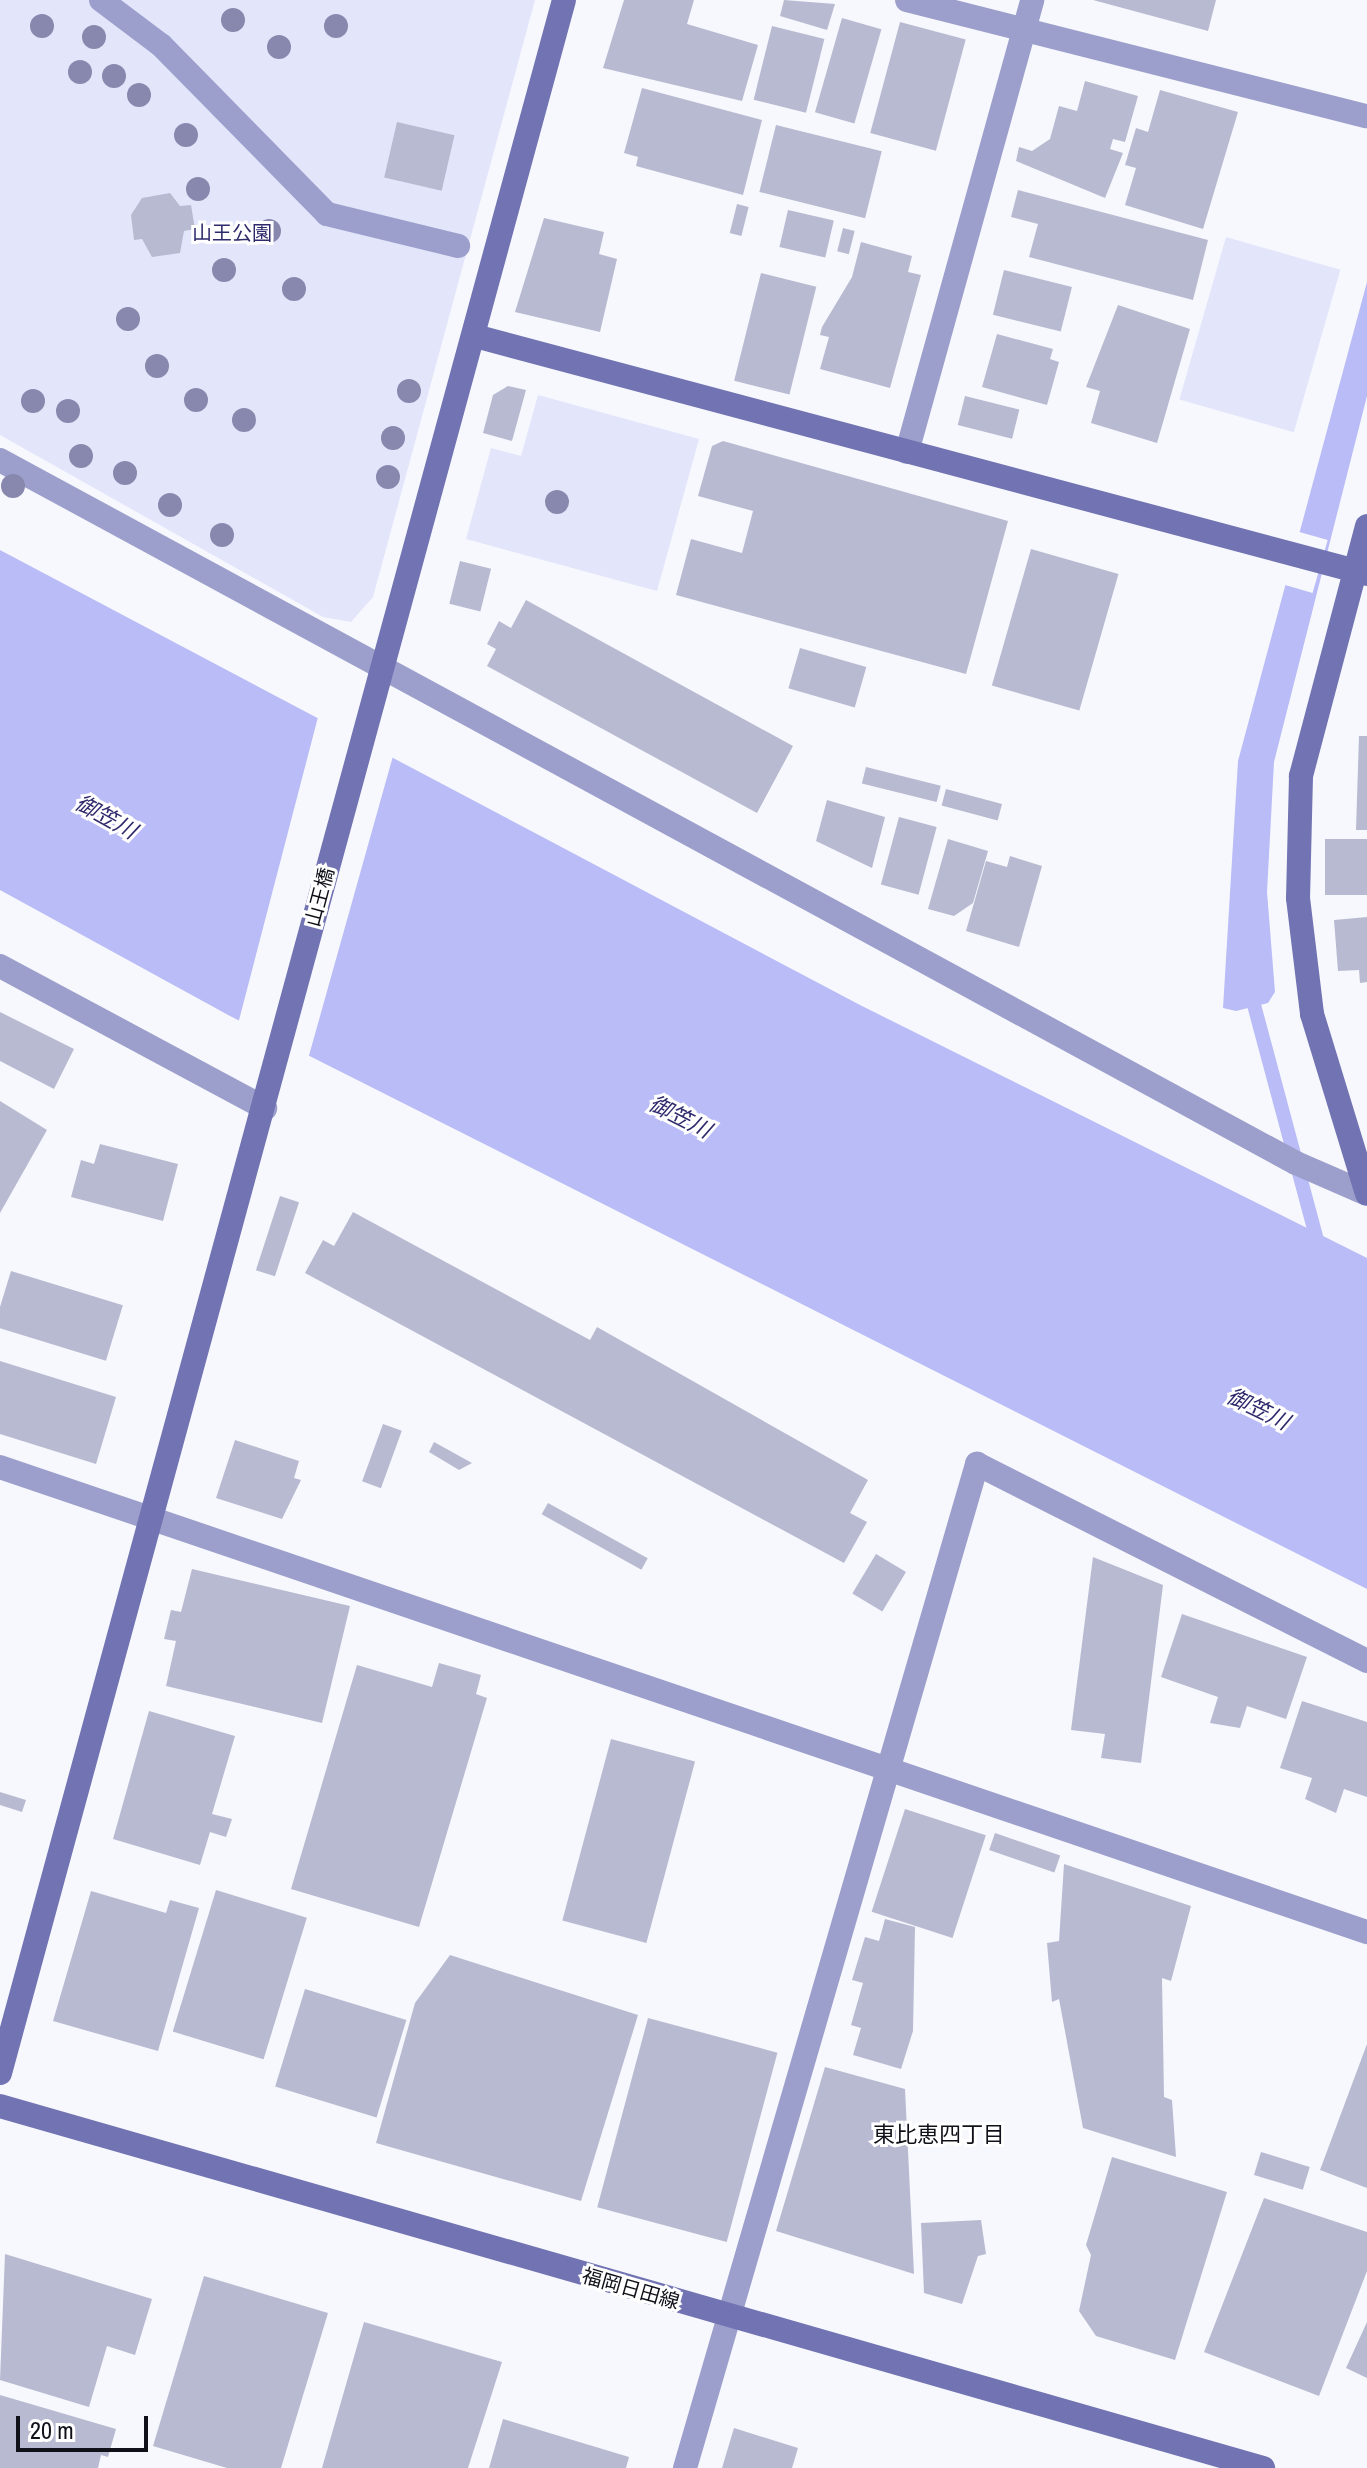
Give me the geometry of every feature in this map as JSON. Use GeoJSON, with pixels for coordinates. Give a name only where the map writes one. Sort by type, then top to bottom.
{"type":"FeatureCollection","features":[{"type":"Feature","properties":{"kind":"street"},"geometry":{"type":"LineString","coordinates":[[101,0],[161,45],[327,214],[458,246]]}},
{"type":"Feature","properties":{"kind":"street","name":"山王橋"},"geometry":{"type":"LineString","coordinates":[[0,2073],[267,1096],[381,662],[475,336],[564,0]]}},
{"type":"Feature","properties":{"kind":"street"},"geometry":{"type":"LineString","coordinates":[[907,0],[1023,32],[1367,116]]}},
{"type":"Feature","properties":{"kind":"street"},"geometry":{"type":"LineString","coordinates":[[907,452],[1032,0]]}},
{"type":"Feature","properties":{"kind":"street"},"geometry":{"type":"LineString","coordinates":[[475,336],[1361,572]]}},
{"type":"Feature","properties":{"kind":"street"},"geometry":{"type":"LineString","coordinates":[[0,460],[381,662],[1296,1163],[1366,1194]]}},
{"type":"Feature","properties":{"kind":"street"},"geometry":{"type":"LineString","coordinates":[[1366,1194],[1312,1014],[1298,898],[1301,776],[1361,572],[1367,526]]}},
{"type":"Feature","properties":{"kind":"street"},"geometry":{"type":"LineString","coordinates":[[0,966],[267,1096]]}},
{"type":"Feature","properties":{"kind":"street"},"geometry":{"type":"LineString","coordinates":[[685,2468],[977,1464],[1367,1661]]}},
{"type":"Feature","properties":{"kind":"street"},"geometry":{"type":"LineString","coordinates":[[0,1467],[152,1514],[1367,1932]]}},
{"type":"Feature","properties":{"kind":"street","name":"福岡日田線"},"geometry":{"type":"LineString","coordinates":[[0,2106],[1263,2468]]}},
{"type":"Feature","properties":{"kind":"green space","name":"山王公園"},"geometry":{"type":"Polygon","coordinates":[[[0,0],[535,0],[373,597],[351,622],[323,617],[0,435],[0,0]]]}},
{"type":"Feature","properties":{"kind":"green space"},"geometry":{"type":"Polygon","coordinates":[[[1226,237],[1340,270],[1294,432],[1179,399],[1226,237]]]}},
{"type":"Feature","properties":{"kind":"green space"},"geometry":{"type":"Polygon","coordinates":[[[538,395],[699,439],[657,591],[466,539],[491,448],[521,456],[538,395]]]}},
{"type":"Feature","properties":{"kind":"water"},"geometry":{"type":"Polygon","coordinates":[[[1367,282],[1367,396],[1274,762],[1267,892],[1275,992],[1268,1003],[1236,1011],[1223,1008],[1238,761],[1367,282]]]}},
{"type":"Feature","properties":{"kind":"water","name":"御笠川"},"geometry":{"type":"Polygon","coordinates":[[[0,550],[860,1005],[1367,1258],[1367,1589],[230,1016],[0,890],[0,550]]]}},
{"type":"Feature","properties":{"kind":"pier"},"geometry":{"type":"Polygon","coordinates":[[[1296,531],[1328,540],[1313,593],[1281,584],[1296,531]]]}},
{"type":"Feature","properties":{"kind":"pier"},"geometry":{"type":"Polygon","coordinates":[[[318,717],[393,756],[308,1059],[238,1024],[318,717]]]}},
{"type":"Feature","properties":{"kind":"building"},"geometry":{"type":"Polygon","coordinates":[[[624,0],[694,0],[687,24],[758,45],[742,101],[603,68],[624,0]]]}},
{"type":"Feature","properties":{"kind":"building"},"geometry":{"type":"Polygon","coordinates":[[[784,0],[835,4],[827,30],[780,16],[784,0]]]}},
{"type":"Feature","properties":{"kind":"building"},"geometry":{"type":"Polygon","coordinates":[[[1093,0],[1216,0],[1208,31],[1093,0]]]}},
{"type":"Feature","properties":{"kind":"building"},"geometry":{"type":"Polygon","coordinates":[[[842,18],[881,29],[854,124],[815,112],[842,18]]]}},
{"type":"Feature","properties":{"kind":"building"},"geometry":{"type":"Polygon","coordinates":[[[900,22],[966,40],[936,151],[870,133],[900,22]]]}},
{"type":"Feature","properties":{"kind":"building"},"geometry":{"type":"Polygon","coordinates":[[[772,26],[824,39],[806,113],[754,100],[772,26]]]}},
{"type":"Feature","properties":{"kind":"building"},"geometry":{"type":"Polygon","coordinates":[[[1085,81],[1138,96],[1125,142],[1113,139],[1110,149],[1123,153],[1105,198],[1016,161],[1019,147],[1032,151],[1050,139],[1059,106],[1077,111],[1085,81]]]}},
{"type":"Feature","properties":{"kind":"building"},"geometry":{"type":"Polygon","coordinates":[[[642,88],[762,120],[743,195],[636,166],[638,157],[624,153],[642,88]]]}},
{"type":"Feature","properties":{"kind":"building"},"geometry":{"type":"Polygon","coordinates":[[[1160,90],[1238,112],[1203,229],[1125,205],[1136,168],[1125,165],[1136,128],[1148,132],[1160,90]]]}},
{"type":"Feature","properties":{"kind":"building"},"geometry":{"type":"Polygon","coordinates":[[[397,122],[454,135],[442,191],[384,178],[397,122]]]}},
{"type":"Feature","properties":{"kind":"building"},"geometry":{"type":"Polygon","coordinates":[[[776,125],[882,151],[865,218],[759,192],[776,125]]]}},
{"type":"Feature","properties":{"kind":"building"},"geometry":{"type":"Polygon","coordinates":[[[1018,190],[1208,240],[1193,300],[1029,257],[1038,224],[1011,217],[1018,190]]]}},
{"type":"Feature","properties":{"kind":"building"},"geometry":{"type":"Polygon","coordinates":[[[170,193],[180,206],[191,205],[195,229],[184,231],[180,253],[152,257],[142,239],[134,240],[131,215],[142,198],[170,193]]]}},
{"type":"Feature","properties":{"kind":"building"},"geometry":{"type":"Polygon","coordinates":[[[737,204],[749,207],[741,236],[730,233],[737,204]]]}},
{"type":"Feature","properties":{"kind":"building"},"geometry":{"type":"Polygon","coordinates":[[[788,210],[834,221],[825,258],[779,247],[788,210]]]}},
{"type":"Feature","properties":{"kind":"building"},"geometry":{"type":"Polygon","coordinates":[[[544,218],[604,232],[599,254],[617,259],[600,332],[515,312],[544,218]]]}},
{"type":"Feature","properties":{"kind":"building"},"geometry":{"type":"Polygon","coordinates":[[[843,228],[855,231],[849,254],[837,251],[843,228]]]}},
{"type":"Feature","properties":{"kind":"building"},"geometry":{"type":"Polygon","coordinates":[[[861,242],[912,256],[908,272],[921,275],[890,388],[820,369],[829,337],[820,335],[822,327],[852,277],[861,242]]]}},
{"type":"Feature","properties":{"kind":"building"},"geometry":{"type":"Polygon","coordinates":[[[1004,270],[1072,287],[1061,332],[993,315],[1004,270]]]}},
{"type":"Feature","properties":{"kind":"building"},"geometry":{"type":"Polygon","coordinates":[[[761,273],[816,287],[789,394],[734,381],[761,273]]]}},
{"type":"Feature","properties":{"kind":"building"},"geometry":{"type":"Polygon","coordinates":[[[1118,305],[1190,329],[1157,443],[1091,423],[1100,391],[1086,387],[1118,305]]]}},
{"type":"Feature","properties":{"kind":"building"},"geometry":{"type":"Polygon","coordinates":[[[997,334],[1053,349],[1050,359],[1059,362],[1047,405],[982,387],[997,334]]]}},
{"type":"Feature","properties":{"kind":"building"},"geometry":{"type":"Polygon","coordinates":[[[508,386],[526,390],[512,441],[483,433],[493,395],[508,386]]]}},
{"type":"Feature","properties":{"kind":"building"},"geometry":{"type":"Polygon","coordinates":[[[965,396],[1019,410],[1012,439],[958,425],[965,396]]]}},
{"type":"Feature","properties":{"kind":"building"},"geometry":{"type":"Polygon","coordinates":[[[723,441],[1008,521],[966,674],[676,595],[691,539],[742,553],[753,511],[698,496],[712,446],[723,441]]]}},
{"type":"Feature","properties":{"kind":"building"},"geometry":{"type":"Polygon","coordinates":[[[1031,549],[1118,574],[1079,711],[992,685],[1031,549]]]}},
{"type":"Feature","properties":{"kind":"building"},"geometry":{"type":"Polygon","coordinates":[[[460,561],[491,569],[480,611],[449,604],[460,561]]]}},
{"type":"Feature","properties":{"kind":"building"},"geometry":{"type":"Polygon","coordinates":[[[526,600],[793,746],[757,813],[487,666],[496,649],[487,644],[499,621],[511,628],[526,600]]]}},
{"type":"Feature","properties":{"kind":"building"},"geometry":{"type":"Polygon","coordinates":[[[800,648],[866,667],[855,707],[788,688],[800,648]]]}},
{"type":"Feature","properties":{"kind":"building"},"geometry":{"type":"Polygon","coordinates":[[[1359,736],[1367,736],[1367,830],[1356,830],[1359,736]]]}},
{"type":"Feature","properties":{"kind":"building"},"geometry":{"type":"Polygon","coordinates":[[[866,767],[941,786],[937,802],[862,783],[866,767]]]}},
{"type":"Feature","properties":{"kind":"building"},"geometry":{"type":"Polygon","coordinates":[[[946,789],[1002,804],[998,820],[942,805],[946,789]]]}},
{"type":"Feature","properties":{"kind":"building"},"geometry":{"type":"Polygon","coordinates":[[[827,800],[885,817],[872,868],[816,841],[827,800]]]}},
{"type":"Feature","properties":{"kind":"building"},"geometry":{"type":"Polygon","coordinates":[[[899,817],[937,827],[919,895],[881,885],[899,817]]]}},
{"type":"Feature","properties":{"kind":"building"},"geometry":{"type":"Polygon","coordinates":[[[948,839],[988,851],[973,903],[954,916],[928,909],[948,839]]]}},
{"type":"Feature","properties":{"kind":"building"},"geometry":{"type":"Polygon","coordinates":[[[1325,839],[1367,839],[1367,895],[1325,895],[1325,839]]]}},
{"type":"Feature","properties":{"kind":"building"},"geometry":{"type":"Polygon","coordinates":[[[1010,856],[1042,866],[1019,947],[966,931],[986,861],[1007,867],[1010,856]]]}},
{"type":"Feature","properties":{"kind":"building"},"geometry":{"type":"Polygon","coordinates":[[[1367,917],[1367,982],[1360,983],[1359,970],[1338,971],[1334,920],[1367,917]]]}},
{"type":"Feature","properties":{"kind":"building"},"geometry":{"type":"Polygon","coordinates":[[[0,1012],[74,1049],[54,1089],[0,1061],[0,1012]]]}},
{"type":"Feature","properties":{"kind":"building"},"geometry":{"type":"Polygon","coordinates":[[[0,1101],[47,1130],[0,1213],[0,1101]]]}},
{"type":"Feature","properties":{"kind":"building"},"geometry":{"type":"Polygon","coordinates":[[[100,1144],[178,1164],[163,1221],[71,1197],[81,1160],[94,1164],[100,1144]]]}},
{"type":"Feature","properties":{"kind":"building"},"geometry":{"type":"Polygon","coordinates":[[[280,1196],[299,1202],[275,1276],[256,1270],[280,1196]]]}},
{"type":"Feature","properties":{"kind":"building"},"geometry":{"type":"Polygon","coordinates":[[[353,1212],[590,1340],[597,1327],[868,1480],[850,1513],[867,1522],[844,1563],[305,1273],[323,1240],[334,1246],[353,1212]]]}},
{"type":"Feature","properties":{"kind":"building"},"geometry":{"type":"Polygon","coordinates":[[[11,1271],[123,1305],[106,1361],[0,1328],[0,1307],[11,1271]]]}},
{"type":"Feature","properties":{"kind":"building"},"geometry":{"type":"Polygon","coordinates":[[[0,1361],[116,1397],[96,1464],[0,1434],[0,1361]]]}},
{"type":"Feature","properties":{"kind":"building"},"geometry":{"type":"Polygon","coordinates":[[[383,1424],[402,1431],[381,1488],[362,1481],[383,1424]]]}},
{"type":"Feature","properties":{"kind":"building"},"geometry":{"type":"Polygon","coordinates":[[[235,1440],[299,1461],[294,1478],[301,1480],[282,1519],[216,1498],[235,1440]]]}},
{"type":"Feature","properties":{"kind":"building"},"geometry":{"type":"Polygon","coordinates":[[[434,1442],[472,1463],[459,1470],[429,1452],[434,1442]]]}},
{"type":"Feature","properties":{"kind":"building"},"geometry":{"type":"Polygon","coordinates":[[[548,1503],[648,1558],[641,1570],[542,1514],[548,1503]]]}},
{"type":"Feature","properties":{"kind":"building"},"geometry":{"type":"Polygon","coordinates":[[[876,1554],[906,1572],[882,1611],[852,1593],[876,1554]]]}},
{"type":"Feature","properties":{"kind":"building"},"geometry":{"type":"Polygon","coordinates":[[[1093,1557],[1163,1585],[1141,1763],[1101,1758],[1105,1734],[1071,1730],[1093,1557]]]}},
{"type":"Feature","properties":{"kind":"building"},"geometry":{"type":"Polygon","coordinates":[[[192,1569],[350,1606],[322,1723],[166,1686],[176,1641],[164,1639],[171,1610],[181,1612],[192,1569]]]}},
{"type":"Feature","properties":{"kind":"building"},"geometry":{"type":"Polygon","coordinates":[[[1182,1614],[1307,1657],[1286,1719],[1247,1706],[1240,1728],[1210,1723],[1218,1697],[1161,1677],[1182,1614]]]}},
{"type":"Feature","properties":{"kind":"building"},"geometry":{"type":"Polygon","coordinates":[[[439,1663],[481,1675],[476,1694],[487,1698],[419,1927],[291,1889],[357,1665],[432,1687],[439,1663]]]}},
{"type":"Feature","properties":{"kind":"building"},"geometry":{"type":"Polygon","coordinates":[[[1302,1701],[1367,1722],[1367,1797],[1344,1789],[1336,1813],[1305,1799],[1312,1778],[1280,1768],[1302,1701]]]}},
{"type":"Feature","properties":{"kind":"building"},"geometry":{"type":"Polygon","coordinates":[[[149,1711],[235,1736],[212,1814],[232,1819],[226,1837],[210,1832],[200,1865],[113,1839],[149,1711]]]}},
{"type":"Feature","properties":{"kind":"building"},"geometry":{"type":"Polygon","coordinates":[[[611,1739],[695,1762],[646,1943],[562,1921],[611,1739]]]}},
{"type":"Feature","properties":{"kind":"building"},"geometry":{"type":"Polygon","coordinates":[[[0,1792],[26,1800],[22,1812],[0,1805],[0,1792]]]}},
{"type":"Feature","properties":{"kind":"building"},"geometry":{"type":"Polygon","coordinates":[[[905,1809],[986,1835],[952,1938],[872,1912],[905,1809]]]}},
{"type":"Feature","properties":{"kind":"building"},"geometry":{"type":"Polygon","coordinates":[[[995,1833],[1060,1855],[1054,1872],[989,1850],[995,1833]]]}},
{"type":"Feature","properties":{"kind":"building"},"geometry":{"type":"Polygon","coordinates":[[[1064,1864],[1191,1906],[1171,1981],[1162,1978],[1164,2097],[1172,2100],[1176,2157],[1083,2128],[1059,1999],[1052,2002],[1047,1943],[1059,1941],[1064,1864]]]}},
{"type":"Feature","properties":{"kind":"building"},"geometry":{"type":"Polygon","coordinates":[[[216,1890],[307,1918],[264,2059],[173,2032],[216,1890]]]}},
{"type":"Feature","properties":{"kind":"building"},"geometry":{"type":"Polygon","coordinates":[[[91,1891],[166,1913],[170,1900],[199,1908],[158,2051],[53,2021],[91,1891]]]}},
{"type":"Feature","properties":{"kind":"building"},"geometry":{"type":"Polygon","coordinates":[[[885,1919],[915,1927],[913,2031],[901,2069],[853,2055],[861,2028],[851,2025],[863,1983],[852,1980],[865,1937],[879,1941],[885,1919]]]}},
{"type":"Feature","properties":{"kind":"building"},"geometry":{"type":"Polygon","coordinates":[[[450,1955],[638,2015],[581,2201],[376,2143],[415,2003],[450,1955]]]}},
{"type":"Feature","properties":{"kind":"building"},"geometry":{"type":"Polygon","coordinates":[[[305,1989],[406,2020],[377,2118],[275,2087],[305,1989]]]}},
{"type":"Feature","properties":{"kind":"building"},"geometry":{"type":"Polygon","coordinates":[[[648,2018],[777,2053],[727,2242],[597,2207],[648,2018]]]}},
{"type":"Feature","properties":{"kind":"building"},"geometry":{"type":"Polygon","coordinates":[[[1367,2044],[1367,2188],[1320,2170],[1367,2044]]]}},
{"type":"Feature","properties":{"kind":"building"},"geometry":{"type":"Polygon","coordinates":[[[825,2067],[905,2089],[914,2274],[776,2231],[825,2067]]]}},
{"type":"Feature","properties":{"kind":"building"},"geometry":{"type":"Polygon","coordinates":[[[1261,2152],[1310,2167],[1303,2190],[1254,2175],[1261,2152]]]}},
{"type":"Feature","properties":{"kind":"building"},"geometry":{"type":"Polygon","coordinates":[[[1112,2157],[1227,2192],[1175,2360],[1096,2336],[1079,2311],[1091,2255],[1086,2245],[1112,2157]]]}},
{"type":"Feature","properties":{"kind":"building"},"geometry":{"type":"Polygon","coordinates":[[[1264,2198],[1367,2232],[1367,2271],[1319,2396],[1204,2352],[1264,2198]]]}},
{"type":"Feature","properties":{"kind":"building"},"geometry":{"type":"Polygon","coordinates":[[[981,2220],[986,2254],[978,2256],[962,2304],[924,2293],[921,2223],[981,2220]]]}},
{"type":"Feature","properties":{"kind":"building"},"geometry":{"type":"Polygon","coordinates":[[[5,2254],[152,2299],[135,2355],[107,2346],[89,2407],[0,2380],[5,2254]]]}},
{"type":"Feature","properties":{"kind":"building"},"geometry":{"type":"Polygon","coordinates":[[[204,2276],[328,2313],[281,2468],[227,2468],[153,2446],[204,2276]]]}},
{"type":"Feature","properties":{"kind":"building"},"geometry":{"type":"Polygon","coordinates":[[[364,2322],[502,2362],[468,2468],[322,2468],[364,2322]]]}},
{"type":"Feature","properties":{"kind":"building"},"geometry":{"type":"Polygon","coordinates":[[[1367,2322],[1367,2378],[1346,2368],[1367,2322]]]}},
{"type":"Feature","properties":{"kind":"building"},"geometry":{"type":"Polygon","coordinates":[[[0,2395],[116,2429],[108,2457],[101,2455],[98,2468],[0,2468],[0,2395]]]}},
{"type":"Feature","properties":{"kind":"building"},"geometry":{"type":"Polygon","coordinates":[[[503,2419],[629,2457],[626,2468],[489,2468],[503,2419]]]}},
{"type":"Feature","properties":{"kind":"building"},"geometry":{"type":"Polygon","coordinates":[[[734,2428],[798,2448],[792,2468],[722,2468],[734,2428]]]}},
{"type":"Feature","properties":{"kind":"waterway"},"geometry":{"type":"LineString","coordinates":[[1250,990],[1319,1248]]}},
{"type":"Feature","properties":{"kind":"district","name":"東比恵四丁目"},"geometry":{"type":"Point","coordinates":[939,2135]}}]}
